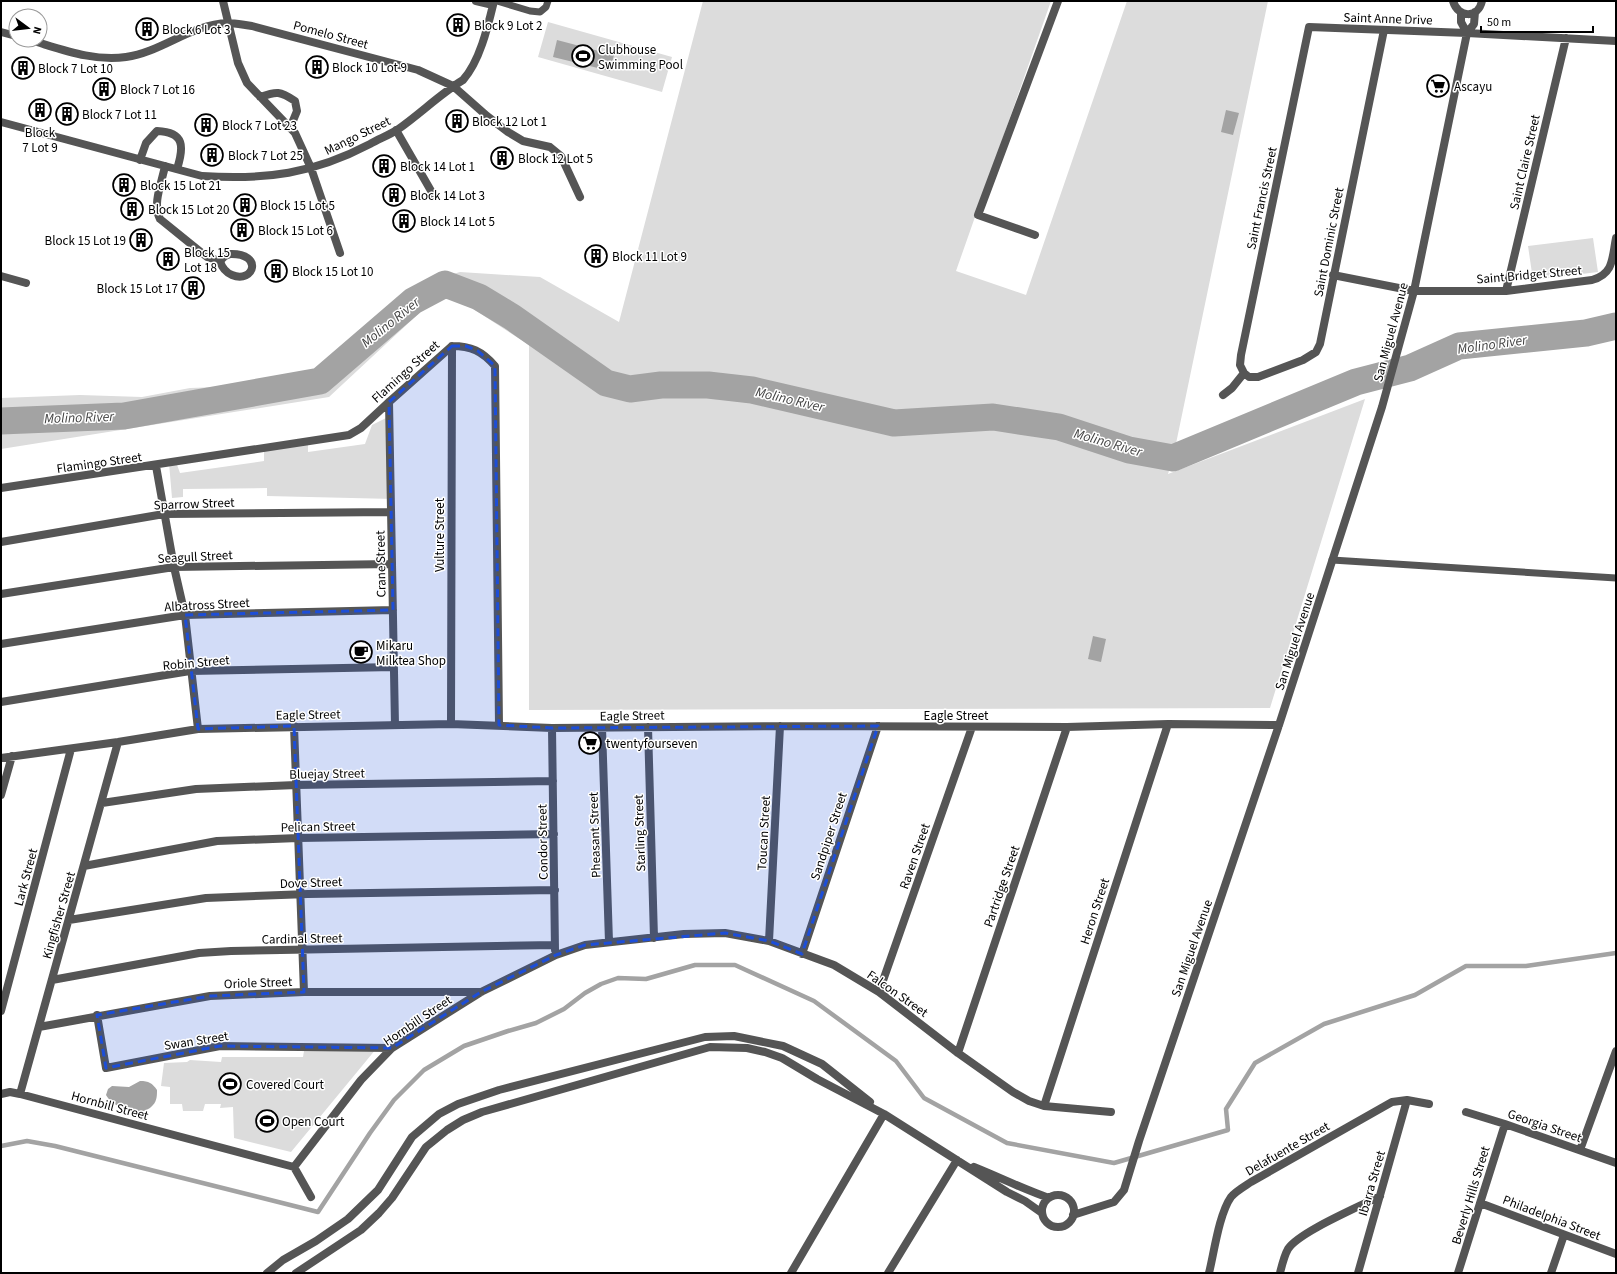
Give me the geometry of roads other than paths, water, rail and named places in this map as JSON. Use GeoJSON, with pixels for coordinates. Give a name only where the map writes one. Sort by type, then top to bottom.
{"type":"FeatureCollection","features":[{"type":"Feature","properties":{"kind":"street"},"geometry":{"type":"LineString","coordinates":[[223,1],[238,63],[247,84],[295,133],[311,168],[340,253]]}},
{"type":"Feature","properties":{"kind":"street"},"geometry":{"type":"LineString","coordinates":[[476,1],[495,2]]}},
{"type":"Feature","properties":{"kind":"street"},"geometry":{"type":"LineString","coordinates":[[1035,235],[978,215],[1058,1]]}},
{"type":"Feature","properties":{"kind":"street","name":"San Miguel Avenue"},"geometry":{"type":"LineString","coordinates":[[1453,1],[1457,10],[1461,13],[1461,22],[1467,33]]}},
{"type":"Feature","properties":{"kind":"street","name":"San Miguel Avenue"},"geometry":{"type":"LineString","coordinates":[[1073,1215],[1114,1202],[1124,1190],[1137,1147],[1279,725],[1382,407],[1414,291],[1467,33],[1474,24],[1475,12],[1479,9],[1482,1]]}},
{"type":"Feature","properties":{"kind":"street","name":"Mango Street"},"geometry":{"type":"LineString","coordinates":[[1,122],[202,176],[229,178],[261,177],[292,173],[311,168],[352,153],[396,130],[463,80],[471,71],[474,64],[495,2]]}},
{"type":"Feature","properties":{"kind":"street"},"geometry":{"type":"LineString","coordinates":[[1461,13],[1466,14],[1475,12]]}},
{"type":"Feature","properties":{"kind":"street","name":"Pomelo Street"},"geometry":{"type":"LineString","coordinates":[[48,45],[86,56],[100,58],[127,57],[158,48],[205,26],[228,23],[252,26],[418,70],[453,86],[487,116],[523,141],[550,147],[561,156],[580,197]]}},
{"type":"Feature","properties":{"kind":"street","name":"Saint Anne Drive"},"geometry":{"type":"LineString","coordinates":[[1309,27],[1467,33],[1616,41]]}},
{"type":"Feature","properties":{"kind":"street","name":"Saint Francis Street"},"geometry":{"type":"LineString","coordinates":[[1244,373],[1240,365],[1309,27]]}},
{"type":"Feature","properties":{"kind":"street","name":"Saint Dominic Street"},"geometry":{"type":"LineString","coordinates":[[1244,373],[1249,377],[1258,376],[1303,360],[1316,352],[1322,334],[1384,30]]}},
{"type":"Feature","properties":{"kind":"street","name":"Saint Claire Street"},"geometry":{"type":"LineString","coordinates":[[1506,291],[1566,38]]}},
{"type":"Feature","properties":{"kind":"street"},"geometry":{"type":"LineString","coordinates":[[260,97],[274,92],[283,93],[295,101],[297,112],[290,128]]}},
{"type":"Feature","properties":{"kind":"street"},"geometry":{"type":"LineString","coordinates":[[396,130],[434,196]]}},
{"type":"Feature","properties":{"kind":"street"},"geometry":{"type":"LineString","coordinates":[[140,160],[146,143],[157,131],[169,131],[179,138],[182,146],[182,154],[177,169]]}},
{"type":"Feature","properties":{"kind":"street"},"geometry":{"type":"LineString","coordinates":[[165,166],[157,202],[157,214],[160,219],[207,258],[220,261]]}},
{"type":"Feature","properties":{"kind":"street","name":"Saint Bridget Street"},"geometry":{"type":"LineString","coordinates":[[1333,275],[1414,291],[1506,291],[1599,278],[1609,269],[1616,238]]}},
{"type":"Feature","properties":{"kind":"street"},"geometry":{"type":"LineString","coordinates":[[1,276],[26,283]]}},
{"type":"Feature","properties":{"kind":"street","name":"Flamingo Street"},"geometry":{"type":"LineString","coordinates":[[1,488],[156,466],[349,435],[361,428],[388,402],[452,346],[466,346],[487,357],[495,366],[499,725]]}},
{"type":"Feature","properties":{"kind":"street","name":"Vulture Street"},"geometry":{"type":"LineString","coordinates":[[451,724],[452,346]]}},
{"type":"Feature","properties":{"kind":"street"},"geometry":{"type":"LineString","coordinates":[[1222,395],[1232,388],[1244,373]]}},
{"type":"Feature","properties":{"kind":"street","name":"Crane Street"},"geometry":{"type":"LineString","coordinates":[[388,402],[395,725]]}},
{"type":"Feature","properties":{"kind":"street"},"geometry":{"type":"LineString","coordinates":[[156,466],[184,615],[198,729]]}},
{"type":"Feature","properties":{"kind":"street","name":"Sparrow Street"},"geometry":{"type":"LineString","coordinates":[[1,542],[164,514],[391,512]]}},
{"type":"Feature","properties":{"kind":"street","name":"Seagull Street"},"geometry":{"type":"LineString","coordinates":[[1,594],[174,566],[392,564]]}},
{"type":"Feature","properties":{"kind":"street","name":"Albatross Street"},"geometry":{"type":"LineString","coordinates":[[1,644],[184,615],[393,610]]}},
{"type":"Feature","properties":{"kind":"street","name":"Robin Street"},"geometry":{"type":"LineString","coordinates":[[1,702],[190,672],[394,667]]}},
{"type":"Feature","properties":{"kind":"street","name":"Eagle Street"},"geometry":{"type":"LineString","coordinates":[[1,758],[71,749],[198,729],[294,726],[451,724],[552,728],[602,728],[780,726],[1067,727],[1168,724],[1279,725]]}},
{"type":"Feature","properties":{"kind":"street","name":"Heron Street"},"geometry":{"type":"LineString","coordinates":[[1044,1106],[1168,724]]}},
{"type":"Feature","properties":{"kind":"street"},"geometry":{"type":"LineString","coordinates":[[294,726],[304,992]]}},
{"type":"Feature","properties":{"kind":"street","name":"Toucan Street"},"geometry":{"type":"LineString","coordinates":[[769,941],[780,726]]}},
{"type":"Feature","properties":{"kind":"street","name":"Sandpiper Street"},"geometry":{"type":"LineString","coordinates":[[802,954],[878,726]]}},
{"type":"Feature","properties":{"kind":"street","name":"Starling Street"},"geometry":{"type":"LineString","coordinates":[[648,727],[654,938]]}},
{"type":"Feature","properties":{"kind":"street","name":"Raven Street"},"geometry":{"type":"LineString","coordinates":[[878,992],[972,727]]}},
{"type":"Feature","properties":{"kind":"street","name":"Partridge Street"},"geometry":{"type":"LineString","coordinates":[[958,1052],[1067,727]]}},
{"type":"Feature","properties":{"kind":"street","name":"Condor Street"},"geometry":{"type":"LineString","coordinates":[[552,728],[556,955]]}},
{"type":"Feature","properties":{"kind":"street","name":"Pheasant Street"},"geometry":{"type":"LineString","coordinates":[[602,728],[609,942]]}},
{"type":"Feature","properties":{"kind":"street","name":"Kingfisher Street"},"geometry":{"type":"LineString","coordinates":[[20,1094],[118,742]]}},
{"type":"Feature","properties":{"kind":"street","name":"Lark Street"},"geometry":{"type":"LineString","coordinates":[[1,1011],[71,749]]}},
{"type":"Feature","properties":{"kind":"street"},"geometry":{"type":"LineString","coordinates":[[1,795],[12,756]]}},
{"type":"Feature","properties":{"kind":"street","name":"Bluejay Street"},"geometry":{"type":"LineString","coordinates":[[102,803],[196,789],[296,785],[553,781]]}},
{"type":"Feature","properties":{"kind":"street","name":"Pelican Street"},"geometry":{"type":"LineString","coordinates":[[84,866],[217,841],[298,838],[554,834]]}},
{"type":"Feature","properties":{"kind":"street","name":"Dove Street"},"geometry":{"type":"LineString","coordinates":[[69,920],[206,898],[300,894],[555,890]]}},
{"type":"Feature","properties":{"kind":"street","name":"Falcon Street"},"geometry":{"type":"LineString","coordinates":[[654,938],[684,934],[725,933],[769,941],[834,965],[878,992],[1013,1092],[1029,1101],[1044,1106],[1111,1112]]}},
{"type":"Feature","properties":{"kind":"street","name":"Hornbill Street"},"geometry":{"type":"LineString","coordinates":[[1,1094],[10,1092],[20,1094],[294,1167],[361,1080],[392,1048],[482,992],[556,955],[585,945],[654,938]]}},
{"type":"Feature","properties":{"kind":"street","name":"Cardinal Street"},"geometry":{"type":"LineString","coordinates":[[52,980],[199,953],[555,945]]}},
{"type":"Feature","properties":{"kind":"street","name":"Oriole Street"},"geometry":{"type":"LineString","coordinates":[[39,1027],[97,1015],[210,996],[304,992],[482,992]]}},
{"type":"Feature","properties":{"kind":"street","name":"Swan Street"},"geometry":{"type":"LineString","coordinates":[[97,1015],[106,1068],[220,1046],[392,1048]]}},
{"type":"Feature","properties":{"kind":"street"},"geometry":{"type":"LineString","coordinates":[[267,1273],[283,1260],[316,1241],[348,1219],[367,1202],[378,1190],[412,1137],[439,1114],[458,1104],[507,1088],[705,1038],[734,1036],[783,1046],[822,1064],[884,1114]]}},
{"type":"Feature","properties":{"kind":"street"},"geometry":{"type":"LineString","coordinates":[[296,1273],[361,1230],[392,1198],[426,1147],[447,1130],[464,1120],[482,1112],[710,1047],[747,1048],[782,1058],[817,1079],[884,1114],[1042,1213]]}},
{"type":"Feature","properties":{"kind":"street"},"geometry":{"type":"LineString","coordinates":[[1580,1150],[1616,1051]]}},
{"type":"Feature","properties":{"kind":"street"},"geometry":{"type":"LineString","coordinates":[[1608,1076],[1616,1079]]}},
{"type":"Feature","properties":{"kind":"street","name":"Delafuente Street"},"geometry":{"type":"LineString","coordinates":[[1210,1273],[1226,1208],[1232,1197],[1251,1182],[1392,1102],[1406,1100],[1429,1104]]}},
{"type":"Feature","properties":{"kind":"street","name":"Ibarra Street"},"geometry":{"type":"LineString","coordinates":[[1358,1273],[1406,1100]]}},
{"type":"Feature","properties":{"kind":"street","name":"Georgia Street"},"geometry":{"type":"LineString","coordinates":[[1466,1112],[1616,1163]]}},
{"type":"Feature","properties":{"kind":"street"},"geometry":{"type":"LineString","coordinates":[[791,1273],[884,1114]]}},
{"type":"Feature","properties":{"kind":"street","name":"Beverly Hills Street"},"geometry":{"type":"LineString","coordinates":[[1458,1273],[1505,1124]]}},
{"type":"Feature","properties":{"kind":"street"},"geometry":{"type":"LineString","coordinates":[[956,1160],[1012,1182],[1028,1191],[1049,1198]]}},
{"type":"Feature","properties":{"kind":"street"},"geometry":{"type":"LineString","coordinates":[[888,1273],[956,1160]]}},
{"type":"Feature","properties":{"kind":"street"},"geometry":{"type":"LineString","coordinates":[[294,1167],[311,1198]]}},
{"type":"Feature","properties":{"kind":"street"},"geometry":{"type":"LineString","coordinates":[[1054,1196],[1065,1197],[1072,1204],[1073,1215],[1067,1224],[1057,1227],[1047,1223],[1042,1213],[1042,1207],[1049,1198],[1054,1196]]}},
{"type":"Feature","properties":{"kind":"street"},"geometry":{"type":"LineString","coordinates":[[1280,1273],[1288,1249],[1300,1237],[1380,1196]]}},
{"type":"Feature","properties":{"kind":"street","name":"Philadelphia Street"},"geometry":{"type":"LineString","coordinates":[[1480,1203],[1616,1254]]}},
{"type":"Feature","properties":{"kind":"street"},"geometry":{"type":"LineString","coordinates":[[1551,1273],[1564,1235]]}},
{"type":"Feature","properties":{"kind":"lane"},"geometry":{"type":"LineString","coordinates":[[495,2],[540,12],[546,7],[548,1]]}},
{"type":"Feature","properties":{"kind":"lane"},"geometry":{"type":"LineString","coordinates":[[1332,560],[1616,578]]}},
{"type":"Feature","properties":{"kind":"waterway","name":"Molino River"},"geometry":{"type":"LineString","coordinates":[[1,421],[124,416],[320,381],[413,301],[445,284],[479,297],[512,317],[606,383],[630,389],[661,385],[708,385],[752,390],[894,423],[993,417],[1059,427],[1129,450],[1173,458],[1356,382],[1410,368],[1459,346],[1586,333],[1616,326]]}},
{"type":"Feature","properties":{"kind":"waterway"},"geometry":{"type":"LineString","coordinates":[[1,1146],[27,1141],[55,1146],[318,1212],[370,1133],[394,1100],[424,1070],[464,1046],[536,1023],[564,1009],[585,993],[601,984],[618,978],[646,979],[695,965],[735,965],[814,1001],[896,1061],[924,1098],[1007,1143],[1114,1163],[1228,1130],[1226,1109],[1255,1063],[1324,1024],[1415,995],[1466,966],[1526,966],[1616,953]]}},
{"type":"Feature","properties":{"kind":"place","name":"Block 9 Lot 2"},"geometry":{"type":"Point","coordinates":[458,25]}},
{"type":"Feature","properties":{"kind":"place","name":"Block 6 Lot 3"},"geometry":{"type":"Point","coordinates":[147,29]}},
{"type":"Feature","properties":{"kind":"place","name":"Clubhouse Swimming Pool"},"geometry":{"type":"Point","coordinates":[583,56]}},
{"type":"Feature","properties":{"kind":"place","name":"Block 10 Lot 9"},"geometry":{"type":"Point","coordinates":[317,67]}},
{"type":"Feature","properties":{"kind":"place","name":"Block 7 Lot 10"},"geometry":{"type":"Point","coordinates":[23,68]}},
{"type":"Feature","properties":{"kind":"place","name":"Ascayu"},"geometry":{"type":"Point","coordinates":[1438,86]}},
{"type":"Feature","properties":{"kind":"place","name":"Block 7 Lot 16"},"geometry":{"type":"Point","coordinates":[104,89]}},
{"type":"Feature","properties":{"kind":"place","name":"Block 7 Lot 9"},"geometry":{"type":"Point","coordinates":[40,110]}},
{"type":"Feature","properties":{"kind":"place","name":"Block 7 Lot 11"},"geometry":{"type":"Point","coordinates":[67,114]}},
{"type":"Feature","properties":{"kind":"place","name":"Block 12 Lot 1"},"geometry":{"type":"Point","coordinates":[457,121]}},
{"type":"Feature","properties":{"kind":"place","name":"Block 7 Lot 23"},"geometry":{"type":"Point","coordinates":[206,125]}},
{"type":"Feature","properties":{"kind":"place","name":"Block 7 Lot 25"},"geometry":{"type":"Point","coordinates":[212,155]}},
{"type":"Feature","properties":{"kind":"place","name":"Block 12 Lot 5"},"geometry":{"type":"Point","coordinates":[502,158]}},
{"type":"Feature","properties":{"kind":"place","name":"Block 14 Lot 1"},"geometry":{"type":"Point","coordinates":[384,166]}},
{"type":"Feature","properties":{"kind":"place","name":"Block 15 Lot 21"},"geometry":{"type":"Point","coordinates":[124,185]}},
{"type":"Feature","properties":{"kind":"place","name":"Block 14 Lot 3"},"geometry":{"type":"Point","coordinates":[394,195]}},
{"type":"Feature","properties":{"kind":"place","name":"Block 15 Lot 5"},"geometry":{"type":"Point","coordinates":[245,205]}},
{"type":"Feature","properties":{"kind":"place","name":"Block 15 Lot 20"},"geometry":{"type":"Point","coordinates":[132,209]}},
{"type":"Feature","properties":{"kind":"place","name":"Block 14 Lot 5"},"geometry":{"type":"Point","coordinates":[404,221]}},
{"type":"Feature","properties":{"kind":"place","name":"Block 15 Lot 6"},"geometry":{"type":"Point","coordinates":[242,230]}},
{"type":"Feature","properties":{"kind":"place","name":"Block 15 Lot 19"},"geometry":{"type":"Point","coordinates":[141,240]}},
{"type":"Feature","properties":{"kind":"place","name":"Block 11 Lot 9"},"geometry":{"type":"Point","coordinates":[596,256]}},
{"type":"Feature","properties":{"kind":"place","name":"Block 15 Lot 18"},"geometry":{"type":"Point","coordinates":[168,259]}},
{"type":"Feature","properties":{"kind":"place","name":"Block 15 Lot 10"},"geometry":{"type":"Point","coordinates":[276,271]}},
{"type":"Feature","properties":{"kind":"place","name":"Block 15 Lot 17"},"geometry":{"type":"Point","coordinates":[193,288]}},
{"type":"Feature","properties":{"kind":"place","name":"Mikaru Milktea Shop"},"geometry":{"type":"Point","coordinates":[361,652]}},
{"type":"Feature","properties":{"kind":"place","name":"twentyfourseven"},"geometry":{"type":"Point","coordinates":[590,743]}},
{"type":"Feature","properties":{"kind":"place","name":"Covered Court"},"geometry":{"type":"Point","coordinates":[230,1084]}},
{"type":"Feature","properties":{"kind":"place","name":"Open Court"},"geometry":{"type":"Point","coordinates":[267,1121]}}]}
